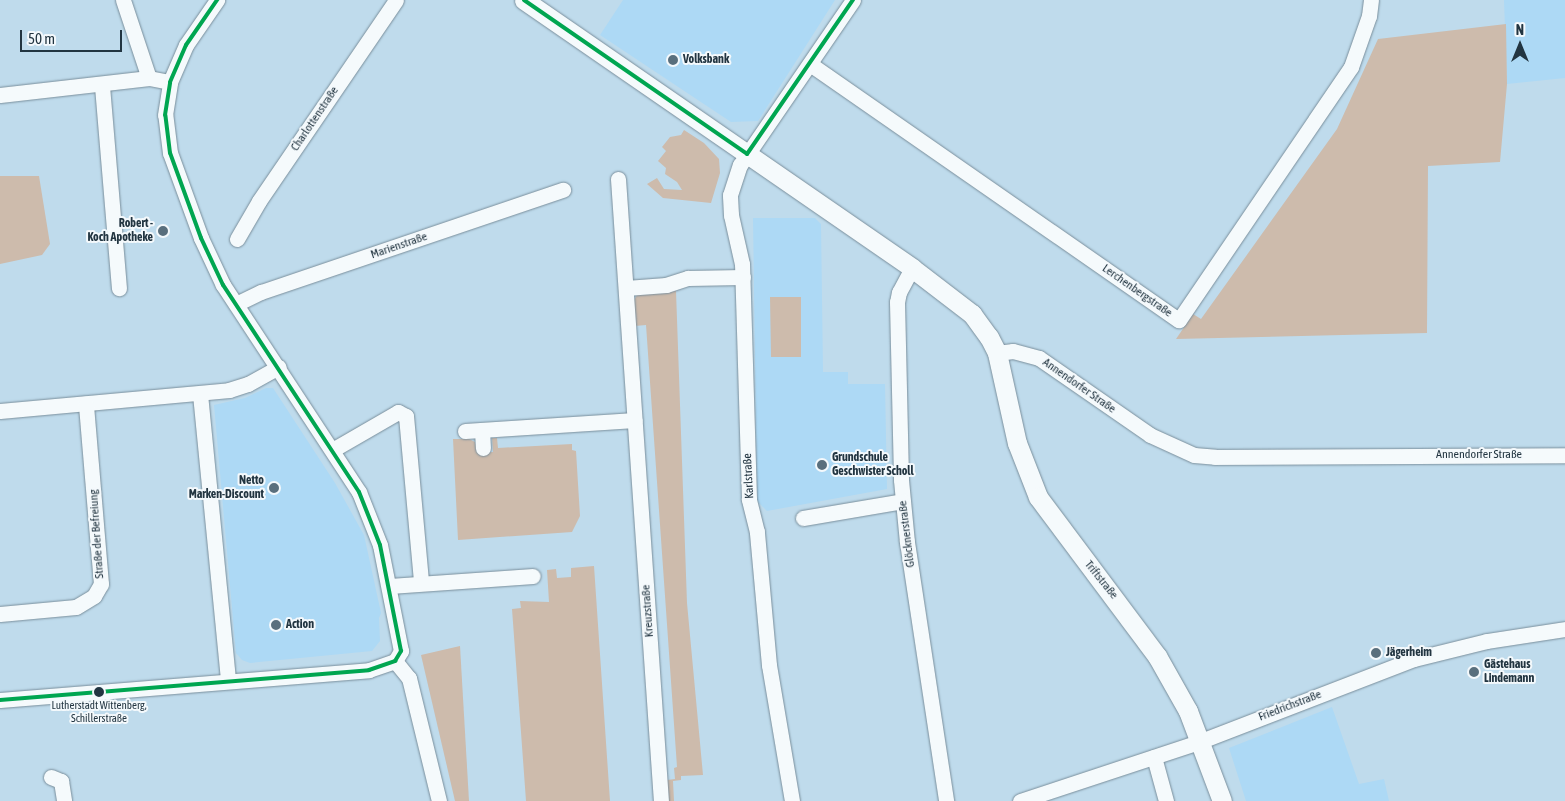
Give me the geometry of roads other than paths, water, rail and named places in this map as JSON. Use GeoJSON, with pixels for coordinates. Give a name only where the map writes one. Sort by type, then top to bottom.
{"type":"FeatureCollection","features":[{"type":"Feature","properties":{"kind":"main road"},"geometry":{"type":"LineString","coordinates":[[524,0],[912,268],[972,314],[989,337],[997,353]]}},
{"type":"Feature","properties":{"kind":"main road","name":"Triftstraße"},"geometry":{"type":"LineString","coordinates":[[997,353],[1016,443],[1038,496],[1062,533],[1139,629],[1188,711],[1201,740],[1222,801]]}},
{"type":"Feature","properties":{"kind":"street"},"geometry":{"type":"LineString","coordinates":[[123,0],[150,78]]}},
{"type":"Feature","properties":{"kind":"street"},"geometry":{"type":"LineString","coordinates":[[0,700],[228,679],[369,670],[395,661],[402,645],[390,586],[371,521],[334,449],[236,304],[208,255],[170,152],[165,116],[170,82],[186,45],[217,0]]}},
{"type":"Feature","properties":{"kind":"street","name":"Charlottenstraße"},"geometry":{"type":"LineString","coordinates":[[236,239],[259,201],[396,0]]}},
{"type":"Feature","properties":{"kind":"street"},"geometry":{"type":"LineString","coordinates":[[747,154],[853,0]]}},
{"type":"Feature","properties":{"kind":"street","name":"Lerchenbergstraße"},"geometry":{"type":"LineString","coordinates":[[810,64],[1179,320],[1351,67],[1369,16],[1371,0]]}},
{"type":"Feature","properties":{"kind":"street"},"geometry":{"type":"LineString","coordinates":[[0,95],[102,86],[150,78],[170,82]]}},
{"type":"Feature","properties":{"kind":"street"},"geometry":{"type":"LineString","coordinates":[[102,86],[119,288]]}},
{"type":"Feature","properties":{"kind":"street","name":"Karlstraße"},"geometry":{"type":"LineString","coordinates":[[747,154],[735,175],[730,194],[743,276],[749,499],[757,532],[769,665],[792,801]]}},
{"type":"Feature","properties":{"kind":"street","name":"Kreuzstraße"},"geometry":{"type":"LineString","coordinates":[[618,178],[661,801]]}},
{"type":"Feature","properties":{"kind":"street","name":"Marienstraße"},"geometry":{"type":"LineString","coordinates":[[236,304],[254,294],[563,190]]}},
{"type":"Feature","properties":{"kind":"street","name":"Glöcknerstraße"},"geometry":{"type":"LineString","coordinates":[[912,268],[899,292],[898,302],[903,501],[946,801]]}},
{"type":"Feature","properties":{"kind":"street"},"geometry":{"type":"LineString","coordinates":[[626,288],[666,285],[688,278],[743,276]]}},
{"type":"Feature","properties":{"kind":"street","name":"Annendorfer Straße"},"geometry":{"type":"LineString","coordinates":[[997,353],[1013,351],[1039,358],[1150,435],[1194,454],[1565,455]]}},
{"type":"Feature","properties":{"kind":"street"},"geometry":{"type":"LineString","coordinates":[[0,412],[200,394],[238,388],[279,367]]}},
{"type":"Feature","properties":{"kind":"street"},"geometry":{"type":"LineString","coordinates":[[200,394],[228,679]]}},
{"type":"Feature","properties":{"kind":"street","name":"Straße der Befreiung"},"geometry":{"type":"LineString","coordinates":[[0,614],[76,607],[94,596],[101,584],[86,404]]}},
{"type":"Feature","properties":{"kind":"street"},"geometry":{"type":"LineString","coordinates":[[334,449],[398,412],[406,416],[420,582]]}},
{"type":"Feature","properties":{"kind":"street"},"geometry":{"type":"LineString","coordinates":[[465,431],[635,420]]}},
{"type":"Feature","properties":{"kind":"street"},"geometry":{"type":"LineString","coordinates":[[482,430],[483,448]]}},
{"type":"Feature","properties":{"kind":"street"},"geometry":{"type":"LineString","coordinates":[[803,518],[903,501]]}},
{"type":"Feature","properties":{"kind":"street"},"geometry":{"type":"LineString","coordinates":[[390,586],[420,582],[533,576]]}},
{"type":"Feature","properties":{"kind":"street","name":"Friedrichstraße"},"geometry":{"type":"LineString","coordinates":[[1020,801],[1154,757],[1414,660],[1487,641],[1565,629]]}},
{"type":"Feature","properties":{"kind":"street"},"geometry":{"type":"LineString","coordinates":[[395,661],[409,678],[439,801]]}},
{"type":"Feature","properties":{"kind":"street"},"geometry":{"type":"LineString","coordinates":[[1154,757],[1166,801]]}},
{"type":"Feature","properties":{"kind":"street"},"geometry":{"type":"LineString","coordinates":[[51,777],[61,781],[64,801]]}},
{"type":"Feature","properties":{"kind":"place","name":"Volksbank"},"geometry":{"type":"Point","coordinates":[673,60]}},
{"type":"Feature","properties":{"kind":"place","name":"Robert - Koch Apotheke"},"geometry":{"type":"Point","coordinates":[163,231]}},
{"type":"Feature","properties":{"kind":"place","name":"Grundschule Geschwister Scholl"},"geometry":{"type":"Point","coordinates":[822,465]}},
{"type":"Feature","properties":{"kind":"place","name":"Netto Marken-Discount"},"geometry":{"type":"Point","coordinates":[274,488]}},
{"type":"Feature","properties":{"kind":"place","name":"Action"},"geometry":{"type":"Point","coordinates":[276,625]}},
{"type":"Feature","properties":{"kind":"place","name":"Jägerheim"},"geometry":{"type":"Point","coordinates":[1376,653]}},
{"type":"Feature","properties":{"kind":"place","name":"Gästehaus Lindemann"},"geometry":{"type":"Point","coordinates":[1474,672]}},
{"type":"Feature","properties":{"kind":"place","name":"Lutherstadt Wittenberg, Schillerstraße"},"geometry":{"type":"Point","coordinates":[99,692]}}]}
